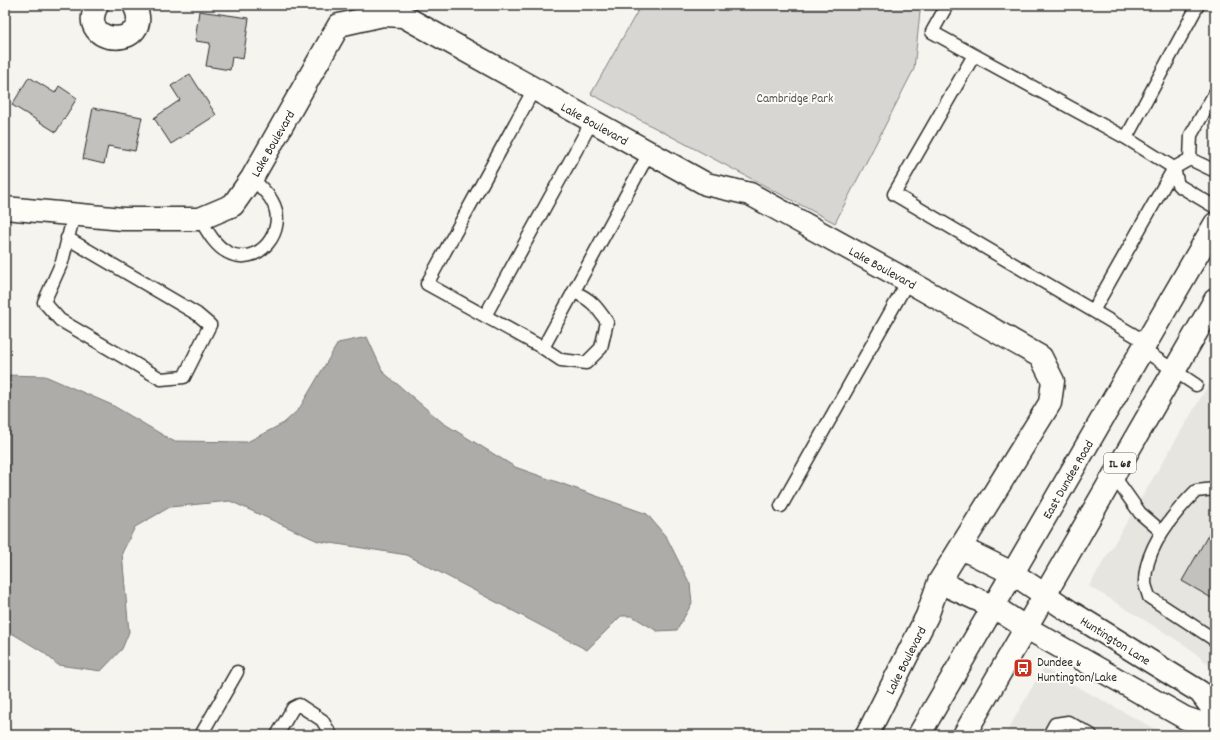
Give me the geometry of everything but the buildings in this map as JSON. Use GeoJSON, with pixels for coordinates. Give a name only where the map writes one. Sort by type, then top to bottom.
{"type":"FeatureCollection","features":[{"type":"Feature","properties":{"kind":"street"},"geometry":{"type":"LineString","coordinates":[[95,5],[94,13],[96,27],[100,33],[113,39],[120,38],[132,31],[138,18],[134,5]]}},
{"type":"Feature","properties":{"kind":"street","name":"Lake Boulevard"},"geometry":{"type":"LineString","coordinates":[[5,208],[123,219],[200,219],[233,205],[252,178],[339,25],[383,15],[403,16],[706,184],[750,194],[908,281],[1041,357],[1053,381],[1050,403],[939,582],[928,616],[867,735]]}},
{"type":"Feature","properties":{"kind":"street","name":"East Dundee Road"},"geometry":{"type":"LineString","coordinates":[[919,735],[1215,224]]}},
{"type":"Feature","properties":{"kind":"street","name":"IL 68"},"geometry":{"type":"LineString","coordinates":[[964,735],[1215,300]]}},
{"type":"Feature","properties":{"kind":"street"},"geometry":{"type":"LineString","coordinates":[[961,548],[1012,573]]}},
{"type":"Feature","properties":{"kind":"street","name":"Huntington Lane"},"geometry":{"type":"LineString","coordinates":[[1012,573],[1068,611],[1200,692],[1215,712]]}},
{"type":"Feature","properties":{"kind":"street"},"geometry":{"type":"LineString","coordinates":[[939,582],[994,607],[1025,627],[1185,718],[1215,728]]}},
{"type":"Feature","properties":{"kind":"lane"},"geometry":{"type":"LineString","coordinates":[[947,5],[932,32],[1126,138],[1174,168],[1178,185],[1215,208]]}},
{"type":"Feature","properties":{"kind":"lane"},"geometry":{"type":"LineString","coordinates":[[1126,138],[1198,5]]}},
{"type":"Feature","properties":{"kind":"lane"},"geometry":{"type":"LineString","coordinates":[[974,55],[894,194],[1093,311],[1144,345],[1174,371],[1196,385]]}},
{"type":"Feature","properties":{"kind":"lane"},"geometry":{"type":"LineString","coordinates":[[534,89],[427,284],[543,348],[561,360],[586,363],[601,348],[607,322],[597,308],[586,297],[574,292]]}},
{"type":"Feature","properties":{"kind":"lane"},"geometry":{"type":"LineString","coordinates":[[1190,159],[1191,135],[1215,93]]}},
{"type":"Feature","properties":{"kind":"lane"},"geometry":{"type":"LineString","coordinates":[[485,316],[592,121]]}},
{"type":"Feature","properties":{"kind":"lane"},"geometry":{"type":"LineString","coordinates":[[543,348],[649,153]]}},
{"type":"Feature","properties":{"kind":"lane"},"geometry":{"type":"LineString","coordinates":[[1093,311],[1174,168],[1190,159]]}},
{"type":"Feature","properties":{"kind":"lane"},"geometry":{"type":"LineString","coordinates":[[1190,159],[1215,171]]}},
{"type":"Feature","properties":{"kind":"lane"},"geometry":{"type":"LineString","coordinates":[[200,219],[212,239],[226,252],[244,257],[262,250],[274,237],[277,222],[273,201],[252,178]]}},
{"type":"Feature","properties":{"kind":"lane"},"geometry":{"type":"LineString","coordinates":[[68,238],[197,314],[210,325],[184,377],[161,380],[60,320],[44,302],[62,262],[68,238],[74,214]]}},
{"type":"Feature","properties":{"kind":"lane"},"geometry":{"type":"LineString","coordinates":[[781,506],[908,281]]}},
{"type":"Feature","properties":{"kind":"lane"},"geometry":{"type":"LineString","coordinates":[[1113,475],[1140,513],[1162,532]]}},
{"type":"Feature","properties":{"kind":"lane"},"geometry":{"type":"LineString","coordinates":[[1215,489],[1196,491],[1162,532],[1149,559],[1145,582],[1149,597],[1215,640]]}},
{"type":"Feature","properties":{"kind":"lane"},"geometry":{"type":"LineString","coordinates":[[201,735],[237,672]]}},
{"type":"Feature","properties":{"kind":"lane"},"geometry":{"type":"LineString","coordinates":[[277,735],[293,708],[299,705],[322,720],[331,735]]}},
{"type":"Feature","properties":{"kind":"lane"},"geometry":{"type":"LineString","coordinates":[[1049,735],[1055,724],[1068,722],[1091,735]]}},
{"type":"Feature","properties":{"kind":"shaded area"},"geometry":{"type":"Polygon","coordinates":[[[367,337],[383,372],[443,423],[515,467],[647,514],[667,538],[690,584],[692,603],[677,630],[657,631],[632,616],[621,616],[587,650],[407,555],[318,541],[230,501],[170,507],[135,527],[122,553],[129,632],[122,649],[101,671],[58,665],[43,652],[5,629],[5,375],[45,376],[112,405],[173,441],[247,442],[284,423],[299,409],[338,343],[367,337]]]}},
{"type":"Feature","properties":{"kind":"shaded area"},"geometry":{"type":"Polygon","coordinates":[[[1215,374],[1215,670],[1188,647],[1089,586],[1215,374]]]}},
{"type":"Feature","properties":{"kind":"shaded area"},"geometry":{"type":"Polygon","coordinates":[[[1043,668],[1166,735],[1005,735],[1043,668]]]}},
{"type":"Feature","properties":{"kind":"green space","name":"Cambridge Park"},"geometry":{"type":"Polygon","coordinates":[[[641,5],[924,5],[920,12],[914,69],[835,223],[591,94],[641,5]]]}},
{"type":"Feature","properties":{"kind":"place","name":"Dundee & Huntington/Lake"},"geometry":{"type":"Point","coordinates":[1023,668]}}]}
